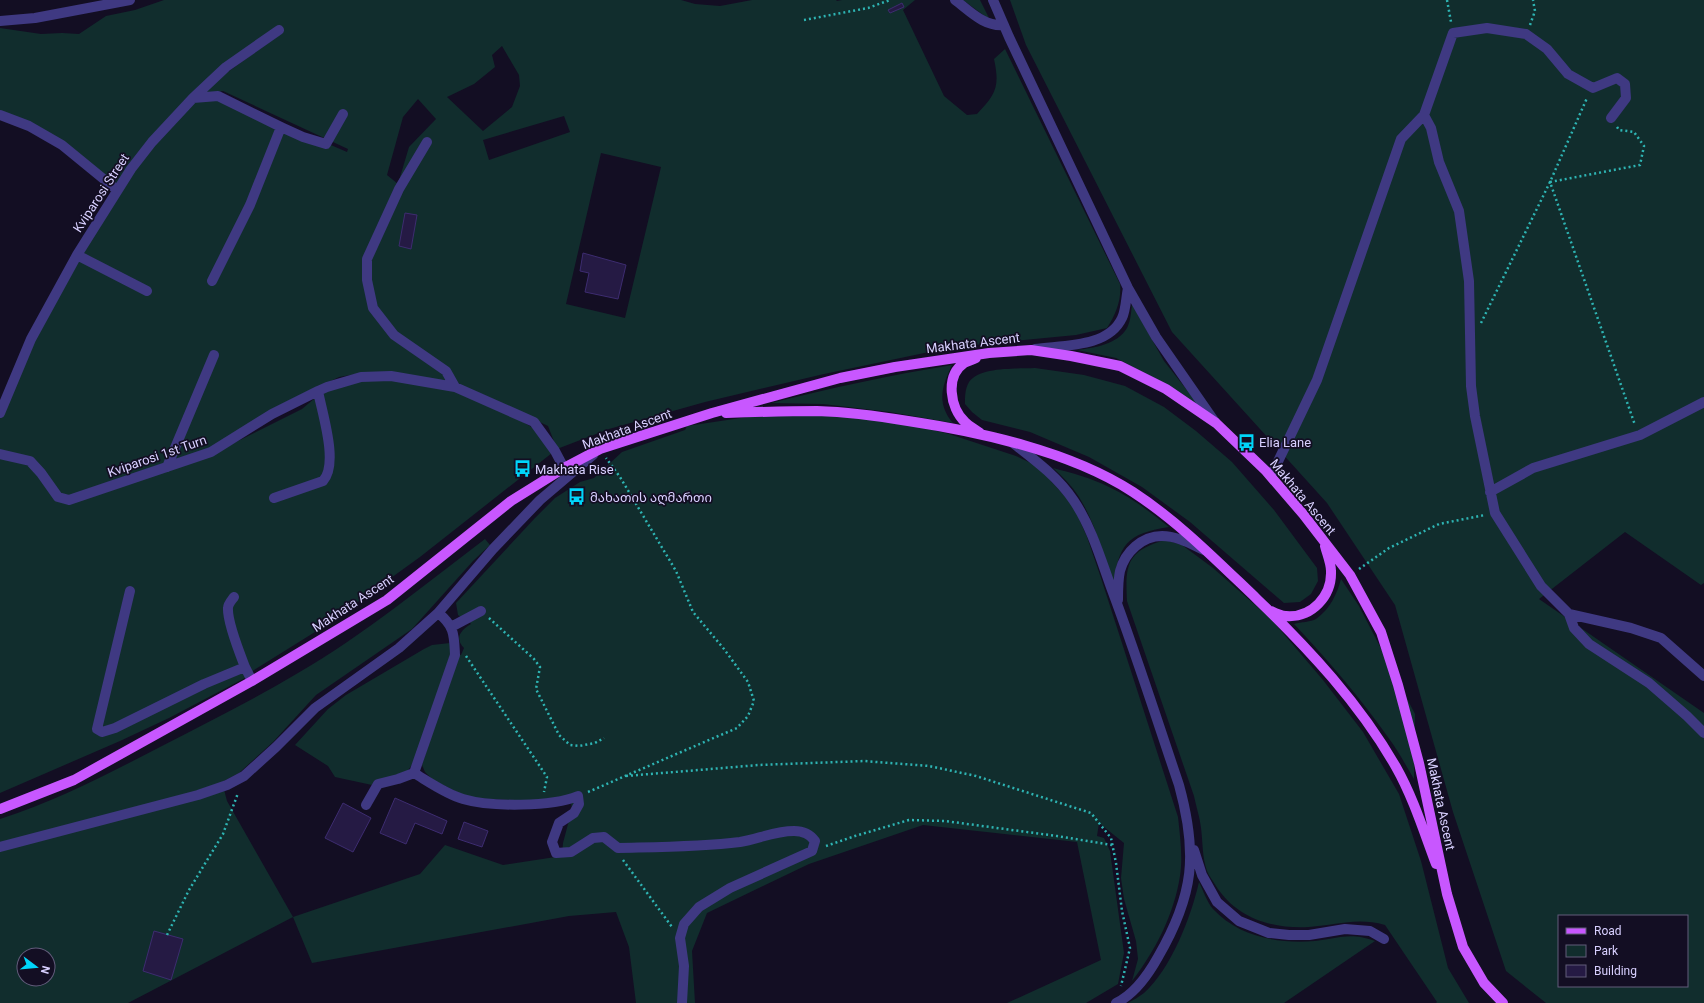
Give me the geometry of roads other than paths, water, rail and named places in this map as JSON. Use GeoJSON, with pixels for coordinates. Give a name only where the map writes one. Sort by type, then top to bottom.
{"type":"FeatureCollection","features":[{"type":"Feature","properties":{"kind":"main road","name":"Makhata Ascent"},"geometry":{"type":"LineString","coordinates":[[0,809],[74,780],[252,681],[387,600],[511,501],[564,468],[600,449],[712,413],[840,378],[895,367],[989,353],[1031,350],[1120,366],[1166,389],[1216,424],[1271,476],[1303,514],[1350,575],[1381,632],[1398,685],[1419,763],[1448,894],[1463,947],[1484,983],[1503,1003]]}},
{"type":"Feature","properties":{"kind":"main road"},"geometry":{"type":"LineString","coordinates":[[982,435],[964,421],[955,408],[951,393],[952,379],[963,364],[989,353]]}},
{"type":"Feature","properties":{"kind":"main road","name":"Makhata Ascent"},"geometry":{"type":"LineString","coordinates":[[712,413],[819,411],[876,416],[928,424],[982,435],[1039,450],[1091,469],[1131,491],[1170,518],[1269,611],[1308,651],[1354,704],[1397,768],[1448,894]]}},
{"type":"Feature","properties":{"kind":"main road"},"geometry":{"type":"LineString","coordinates":[[1269,611],[1285,616],[1304,614],[1320,603],[1329,588],[1331,570],[1325,543]]}},
{"type":"Feature","properties":{"kind":"street"},"geometry":{"type":"LineString","coordinates":[[0,21],[34,18],[130,0]]}},
{"type":"Feature","properties":{"kind":"street"},"geometry":{"type":"LineString","coordinates":[[955,0],[987,24],[995,26],[1004,25]]}},
{"type":"Feature","properties":{"kind":"street"},"geometry":{"type":"LineString","coordinates":[[993,0],[1004,25],[1005,40],[1128,288],[1156,337],[1216,424]]}},
{"type":"Feature","properties":{"kind":"street"},"geometry":{"type":"LineString","coordinates":[[1271,476],[1317,380],[1401,139],[1424,115],[1453,32],[1487,28],[1526,34],[1546,49],[1568,74],[1593,88],[1617,78],[1625,84],[1626,98],[1611,118]]}},
{"type":"Feature","properties":{"kind":"street","name":"Kviparosi Street"},"geometry":{"type":"LineString","coordinates":[[0,414],[31,339],[77,255],[117,190],[152,142],[193,98],[226,67],[279,30]]}},
{"type":"Feature","properties":{"kind":"street"},"geometry":{"type":"LineString","coordinates":[[193,98],[218,96],[282,127],[326,144],[343,114]]}},
{"type":"Feature","properties":{"kind":"street"},"geometry":{"type":"LineString","coordinates":[[0,115],[28,126],[62,145],[117,190]]}},
{"type":"Feature","properties":{"kind":"street"},"geometry":{"type":"LineString","coordinates":[[1424,115],[1431,128],[1439,162],[1459,211],[1469,280],[1471,386],[1474,416],[1495,513],[1541,586],[1569,614],[1574,628],[1589,644],[1649,683],[1704,733]]}},
{"type":"Feature","properties":{"kind":"street"},"geometry":{"type":"LineString","coordinates":[[212,281],[250,205],[282,127]]}},
{"type":"Feature","properties":{"kind":"street"},"geometry":{"type":"LineString","coordinates":[[428,142],[399,189],[367,259],[366,280],[373,308],[394,335],[446,371],[455,387]]}},
{"type":"Feature","properties":{"kind":"street"},"geometry":{"type":"LineString","coordinates":[[77,255],[147,290]]}},
{"type":"Feature","properties":{"kind":"street"},"geometry":{"type":"LineString","coordinates":[[1031,350],[1093,341],[1107,336],[1116,328],[1123,317],[1128,288]]}},
{"type":"Feature","properties":{"kind":"street"},"geometry":{"type":"LineString","coordinates":[[167,467],[214,355]]}},
{"type":"Feature","properties":{"kind":"street","name":"Kviparosi 1st Turn"},"geometry":{"type":"LineString","coordinates":[[0,454],[30,461],[41,473],[58,497],[69,500],[212,452],[272,414],[322,389],[361,377],[391,376],[455,387],[534,422],[555,451],[564,468]]}},
{"type":"Feature","properties":{"kind":"street"},"geometry":{"type":"LineString","coordinates":[[274,498],[323,481],[328,476],[330,465],[330,446],[322,389]]}},
{"type":"Feature","properties":{"kind":"street"},"geometry":{"type":"LineString","coordinates":[[1490,492],[1533,468],[1640,435],[1704,402]]}},
{"type":"Feature","properties":{"kind":"street"},"geometry":{"type":"LineString","coordinates":[[1013,443],[1046,469],[1059,482],[1074,500],[1093,539],[1117,604],[1179,785],[1187,814],[1190,840],[1189,878],[1181,911],[1170,937],[1151,970],[1137,987],[1118,1002]]}},
{"type":"Feature","properties":{"kind":"street"},"geometry":{"type":"LineString","coordinates":[[0,847],[198,795],[227,785],[244,776],[315,708],[399,648],[438,613],[493,549],[540,500],[600,449]]}},
{"type":"Feature","properties":{"kind":"street"},"geometry":{"type":"LineString","coordinates":[[1117,604],[1120,572],[1128,553],[1143,540],[1162,536],[1181,540],[1207,552]]}},
{"type":"Feature","properties":{"kind":"street"},"geometry":{"type":"LineString","coordinates":[[130,591],[97,729],[102,732],[115,728],[204,684],[245,667]]}},
{"type":"Feature","properties":{"kind":"street"},"geometry":{"type":"LineString","coordinates":[[234,597],[228,606],[228,612],[236,642],[252,681]]}},
{"type":"Feature","properties":{"kind":"street"},"geometry":{"type":"LineString","coordinates":[[452,627],[482,611]]}},
{"type":"Feature","properties":{"kind":"street"},"geometry":{"type":"LineString","coordinates":[[366,805],[378,784],[398,780],[414,773],[455,655],[452,627],[446,619],[438,613]]}},
{"type":"Feature","properties":{"kind":"street"},"geometry":{"type":"LineString","coordinates":[[1569,614],[1631,628],[1661,638],[1704,676]]}},
{"type":"Feature","properties":{"kind":"street"},"geometry":{"type":"LineString","coordinates":[[414,773],[464,800],[490,803],[540,803],[569,800],[578,796],[579,804],[574,813],[559,823],[552,842],[556,853],[571,852],[593,838],[604,837],[618,848],[664,846],[686,847],[741,841],[779,832],[795,831],[803,832],[812,837],[815,841],[812,851],[730,888],[699,907],[684,924],[680,938],[684,966],[682,1003]]}},
{"type":"Feature","properties":{"kind":"street"},"geometry":{"type":"LineString","coordinates":[[1190,840],[1202,875],[1217,902],[1240,921],[1269,933],[1309,935],[1345,929],[1370,931],[1384,938]]}},
{"type":"Feature","properties":{"kind":"place","name":"Elia Lane"},"geometry":{"type":"Point","coordinates":[1246,442]}},
{"type":"Feature","properties":{"kind":"place","name":"Makhata Rise"},"geometry":{"type":"Point","coordinates":[522,469]}},
{"type":"Feature","properties":{"kind":"place","name":"მახათის აღმართი"},"geometry":{"type":"Point","coordinates":[577,497]}}]}
